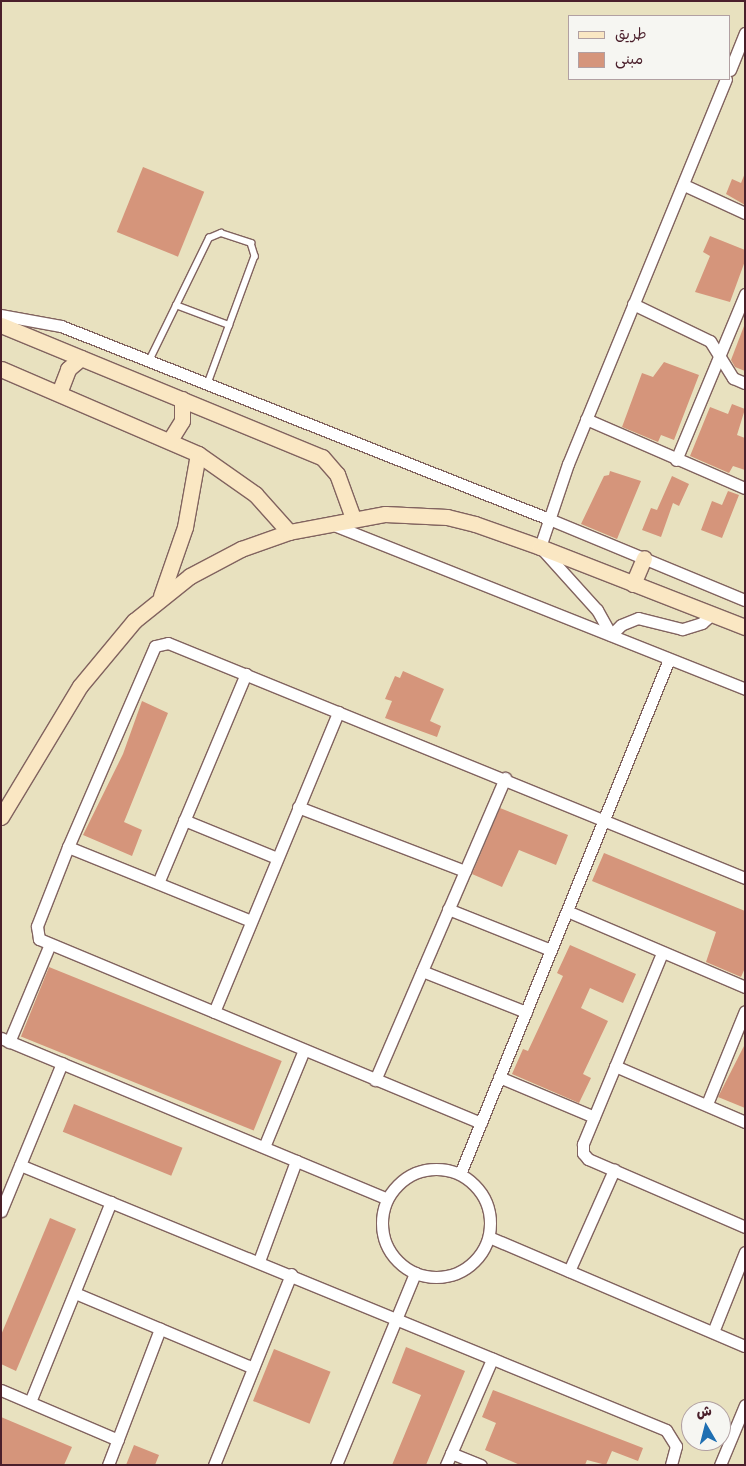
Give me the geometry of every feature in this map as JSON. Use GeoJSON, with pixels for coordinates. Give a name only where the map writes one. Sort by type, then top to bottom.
{"type":"FeatureCollection","features":[{"type":"Feature","properties":{"kind":"main road"},"geometry":{"type":"LineString","coordinates":[[1,325],[322,457],[337,474],[353,518]]}},
{"type":"Feature","properties":{"kind":"main road"},"geometry":{"type":"LineString","coordinates":[[59,393],[68,369],[81,358]]}},
{"type":"Feature","properties":{"kind":"main road"},"geometry":{"type":"LineString","coordinates":[[1,369],[170,440],[198,454],[255,494],[289,532]]}},
{"type":"Feature","properties":{"kind":"main road"},"geometry":{"type":"LineString","coordinates":[[170,440],[182,421],[182,399]]}},
{"type":"Feature","properties":{"kind":"main road"},"geometry":{"type":"LineString","coordinates":[[161,596],[185,527],[198,454]]}},
{"type":"Feature","properties":{"kind":"main road"},"geometry":{"type":"LineString","coordinates":[[1,817],[80,686],[105,652],[161,596],[216,561],[289,532],[327,522],[386,514],[447,518],[475,524],[540,547],[745,628]]}},
{"type":"Feature","properties":{"kind":"main road"},"geometry":{"type":"LineString","coordinates":[[633,584],[644,558]]}},
{"type":"Feature","properties":{"kind":"street"},"geometry":{"type":"LineString","coordinates":[[731,68],[745,33]]}},
{"type":"Feature","properties":{"kind":"street"},"geometry":{"type":"LineString","coordinates":[[611,635],[597,610],[540,547],[586,419],[684,185],[726,80]]}},
{"type":"Feature","properties":{"kind":"street"},"geometry":{"type":"LineString","coordinates":[[684,185],[745,213]]}},
{"type":"Feature","properties":{"kind":"street"},"geometry":{"type":"LineString","coordinates":[[676,460],[745,294]]}},
{"type":"Feature","properties":{"kind":"street"},"geometry":{"type":"LineString","coordinates":[[633,304],[710,341],[733,378],[745,383]]}},
{"type":"Feature","properties":{"kind":"street"},"geometry":{"type":"LineString","coordinates":[[1,315],[61,326],[549,519],[745,600]]}},
{"type":"Feature","properties":{"kind":"street"},"geometry":{"type":"LineString","coordinates":[[586,419],[676,460],[745,488]]}},
{"type":"Feature","properties":{"kind":"street"},"geometry":{"type":"LineString","coordinates":[[327,522],[745,689]]}},
{"type":"Feature","properties":{"kind":"street"},"geometry":{"type":"LineString","coordinates":[[611,635],[621,625],[638,618],[682,629],[702,624],[712,614]]}},
{"type":"Feature","properties":{"kind":"street"},"geometry":{"type":"LineString","coordinates":[[481,1123],[50,944],[40,938],[37,926],[68,847],[155,646],[168,643],[504,778],[603,821],[745,878]]}},
{"type":"Feature","properties":{"kind":"street"},"geometry":{"type":"LineString","coordinates":[[460,1174],[669,659]]}},
{"type":"Feature","properties":{"kind":"street"},"geometry":{"type":"LineString","coordinates":[[158,883],[246,674]]}},
{"type":"Feature","properties":{"kind":"street"},"geometry":{"type":"LineString","coordinates":[[214,1012],[338,712]]}},
{"type":"Feature","properties":{"kind":"street"},"geometry":{"type":"LineString","coordinates":[[376,1080],[504,778]]}},
{"type":"Feature","properties":{"kind":"street"},"geometry":{"type":"LineString","coordinates":[[298,806],[465,871]]}},
{"type":"Feature","properties":{"kind":"street"},"geometry":{"type":"LineString","coordinates":[[184,820],[277,858]]}},
{"type":"Feature","properties":{"kind":"street"},"geometry":{"type":"LineString","coordinates":[[68,847],[251,921]]}},
{"type":"Feature","properties":{"kind":"street"},"geometry":{"type":"LineString","coordinates":[[448,909],[551,950]]}},
{"type":"Feature","properties":{"kind":"street"},"geometry":{"type":"LineString","coordinates":[[566,911],[745,987]]}},
{"type":"Feature","properties":{"kind":"street"},"geometry":{"type":"LineString","coordinates":[[50,944],[5,1040],[387,1199]]}},
{"type":"Feature","properties":{"kind":"street"},"geometry":{"type":"LineString","coordinates":[[662,953],[583,1144],[583,1153],[588,1159],[745,1227]]}},
{"type":"Feature","properties":{"kind":"street"},"geometry":{"type":"LineString","coordinates":[[422,971],[526,1012]]}},
{"type":"Feature","properties":{"kind":"street"},"geometry":{"type":"LineString","coordinates":[[706,1104],[745,1011]]}},
{"type":"Feature","properties":{"kind":"street"},"geometry":{"type":"LineString","coordinates":[[264,1147],[304,1050]]}},
{"type":"Feature","properties":{"kind":"street"},"geometry":{"type":"LineString","coordinates":[[1,1211],[62,1063]]}},
{"type":"Feature","properties":{"kind":"street"},"geometry":{"type":"LineString","coordinates":[[615,1066],[745,1122]]}},
{"type":"Feature","properties":{"kind":"street"},"geometry":{"type":"LineString","coordinates":[[499,1077],[594,1117]]}},
{"type":"Feature","properties":{"kind":"street"},"geometry":{"type":"LineString","coordinates":[[259,1261],[296,1161]]}},
{"type":"Feature","properties":{"kind":"street"},"geometry":{"type":"LineString","coordinates":[[20,1165],[397,1317],[666,1430],[676,1446],[671,1465]]}},
{"type":"Feature","properties":{"kind":"street"},"geometry":{"type":"LineString","coordinates":[[439,1169],[460,1174],[475,1185],[486,1200],[490,1212],[489,1237],[476,1260],[466,1269],[441,1277],[415,1273],[404,1267],[387,1248],[381,1223],[387,1199],[395,1187],[418,1171],[439,1169]]}},
{"type":"Feature","properties":{"kind":"street"},"geometry":{"type":"LineString","coordinates":[[569,1271],[614,1170]]}},
{"type":"Feature","properties":{"kind":"street"},"geometry":{"type":"LineString","coordinates":[[30,1402],[111,1202]]}},
{"type":"Feature","properties":{"kind":"street"},"geometry":{"type":"LineString","coordinates":[[489,1237],[745,1346]]}},
{"type":"Feature","properties":{"kind":"street"},"geometry":{"type":"LineString","coordinates":[[713,1332],[745,1252]]}},
{"type":"Feature","properties":{"kind":"street"},"geometry":{"type":"LineString","coordinates":[[336,1465],[415,1273]]}},
{"type":"Feature","properties":{"kind":"street"},"geometry":{"type":"LineString","coordinates":[[214,1465],[291,1274]]}},
{"type":"Feature","properties":{"kind":"street"},"geometry":{"type":"LineString","coordinates":[[74,1293],[253,1368]]}},
{"type":"Feature","properties":{"kind":"street"},"geometry":{"type":"LineString","coordinates":[[108,1465],[160,1329]]}},
{"type":"Feature","properties":{"kind":"street"},"geometry":{"type":"LineString","coordinates":[[446,1465],[492,1358]]}},
{"type":"Feature","properties":{"kind":"street"},"geometry":{"type":"LineString","coordinates":[[1,1390],[118,1440]]}},
{"type":"Feature","properties":{"kind":"street"},"geometry":{"type":"LineString","coordinates":[[720,1465],[745,1405]]}},
{"type":"Feature","properties":{"kind":"street"},"geometry":{"type":"LineString","coordinates":[[452,1453],[481,1465]]}},
{"type":"Feature","properties":{"kind":"lane"},"geometry":{"type":"LineString","coordinates":[[149,361],[208,238],[221,233],[251,243],[256,256],[208,384]]}},
{"type":"Feature","properties":{"kind":"lane"},"geometry":{"type":"LineString","coordinates":[[176,305],[229,325]]}},
{"type":"Feature","properties":{"kind":"building"},"geometry":{"type":"Polygon","coordinates":[[[143,167],[204,192],[178,257],[117,232],[143,167]]]}},
{"type":"Feature","properties":{"kind":"building"},"geometry":{"type":"Polygon","coordinates":[[[745,173],[745,205],[726,194],[732,179],[741,183],[745,173]]]}},
{"type":"Feature","properties":{"kind":"building"},"geometry":{"type":"Polygon","coordinates":[[[710,236],[745,250],[745,261],[730,302],[695,292],[710,256],[703,252],[710,236]]]}},
{"type":"Feature","properties":{"kind":"building"},"geometry":{"type":"Polygon","coordinates":[[[744,326],[745,371],[735,367],[731,360],[744,326]]]}},
{"type":"Feature","properties":{"kind":"building"},"geometry":{"type":"Polygon","coordinates":[[[664,362],[699,375],[674,440],[661,435],[658,442],[622,427],[642,373],[653,377],[664,362]]]}},
{"type":"Feature","properties":{"kind":"building"},"geometry":{"type":"Polygon","coordinates":[[[732,404],[745,409],[737,435],[745,438],[745,470],[733,466],[729,473],[690,456],[710,407],[728,414],[732,404]]]}},
{"type":"Feature","properties":{"kind":"building"},"geometry":{"type":"Polygon","coordinates":[[[610,471],[641,481],[617,539],[581,524],[604,476],[609,475],[610,471]]]}},
{"type":"Feature","properties":{"kind":"building"},"geometry":{"type":"Polygon","coordinates":[[[672,476],[689,484],[679,506],[673,503],[661,537],[642,530],[651,508],[657,510],[672,476]]]}},
{"type":"Feature","properties":{"kind":"building"},"geometry":{"type":"Polygon","coordinates":[[[728,491],[739,495],[722,538],[701,530],[712,501],[722,505],[728,491]]]}},
{"type":"Feature","properties":{"kind":"building"},"geometry":{"type":"Polygon","coordinates":[[[403,671],[444,689],[430,721],[441,726],[437,737],[385,718],[392,701],[385,699],[395,676],[400,678],[403,671]]]}},
{"type":"Feature","properties":{"kind":"building"},"geometry":{"type":"Polygon","coordinates":[[[142,701],[168,713],[124,822],[142,830],[132,856],[83,835],[123,754],[142,701]]]}},
{"type":"Feature","properties":{"kind":"building"},"geometry":{"type":"Polygon","coordinates":[[[500,808],[568,835],[556,865],[519,850],[502,887],[472,874],[500,808]]]}},
{"type":"Feature","properties":{"kind":"building"},"geometry":{"type":"Polygon","coordinates":[[[604,853],[745,911],[745,968],[741,977],[706,962],[716,932],[592,881],[604,853]]]}},
{"type":"Feature","properties":{"kind":"building"},"geometry":{"type":"Polygon","coordinates":[[[570,945],[636,974],[623,1003],[590,988],[581,1008],[608,1021],[583,1074],[591,1078],[579,1103],[512,1074],[523,1049],[528,1051],[563,976],[557,973],[570,945]]]}},
{"type":"Feature","properties":{"kind":"building"},"geometry":{"type":"Polygon","coordinates":[[[49,967],[282,1061],[254,1131],[21,1037],[49,967]]]}},
{"type":"Feature","properties":{"kind":"building"},"geometry":{"type":"Polygon","coordinates":[[[745,1044],[745,1108],[718,1097],[745,1044]]]}},
{"type":"Feature","properties":{"kind":"building"},"geometry":{"type":"Polygon","coordinates":[[[74,1104],[182,1148],[171,1176],[63,1132],[74,1104]]]}},
{"type":"Feature","properties":{"kind":"building"},"geometry":{"type":"Polygon","coordinates":[[[50,1218],[76,1229],[16,1371],[1,1364],[1,1335],[50,1218]]]}},
{"type":"Feature","properties":{"kind":"building"},"geometry":{"type":"Polygon","coordinates":[[[406,1347],[465,1371],[426,1465],[392,1465],[421,1395],[392,1383],[406,1347]]]}},
{"type":"Feature","properties":{"kind":"building"},"geometry":{"type":"Polygon","coordinates":[[[274,1349],[331,1372],[310,1424],[253,1401],[274,1349]]]}},
{"type":"Feature","properties":{"kind":"building"},"geometry":{"type":"Polygon","coordinates":[[[493,1390],[643,1448],[638,1461],[612,1451],[606,1465],[587,1460],[585,1465],[520,1465],[485,1450],[496,1423],[482,1417],[493,1390]]]}},
{"type":"Feature","properties":{"kind":"building"},"geometry":{"type":"Polygon","coordinates":[[[1,1417],[72,1447],[64,1465],[1,1465],[1,1417]]]}},
{"type":"Feature","properties":{"kind":"building"},"geometry":{"type":"Polygon","coordinates":[[[134,1445],[159,1455],[155,1465],[126,1465],[134,1445]]]}}]}
